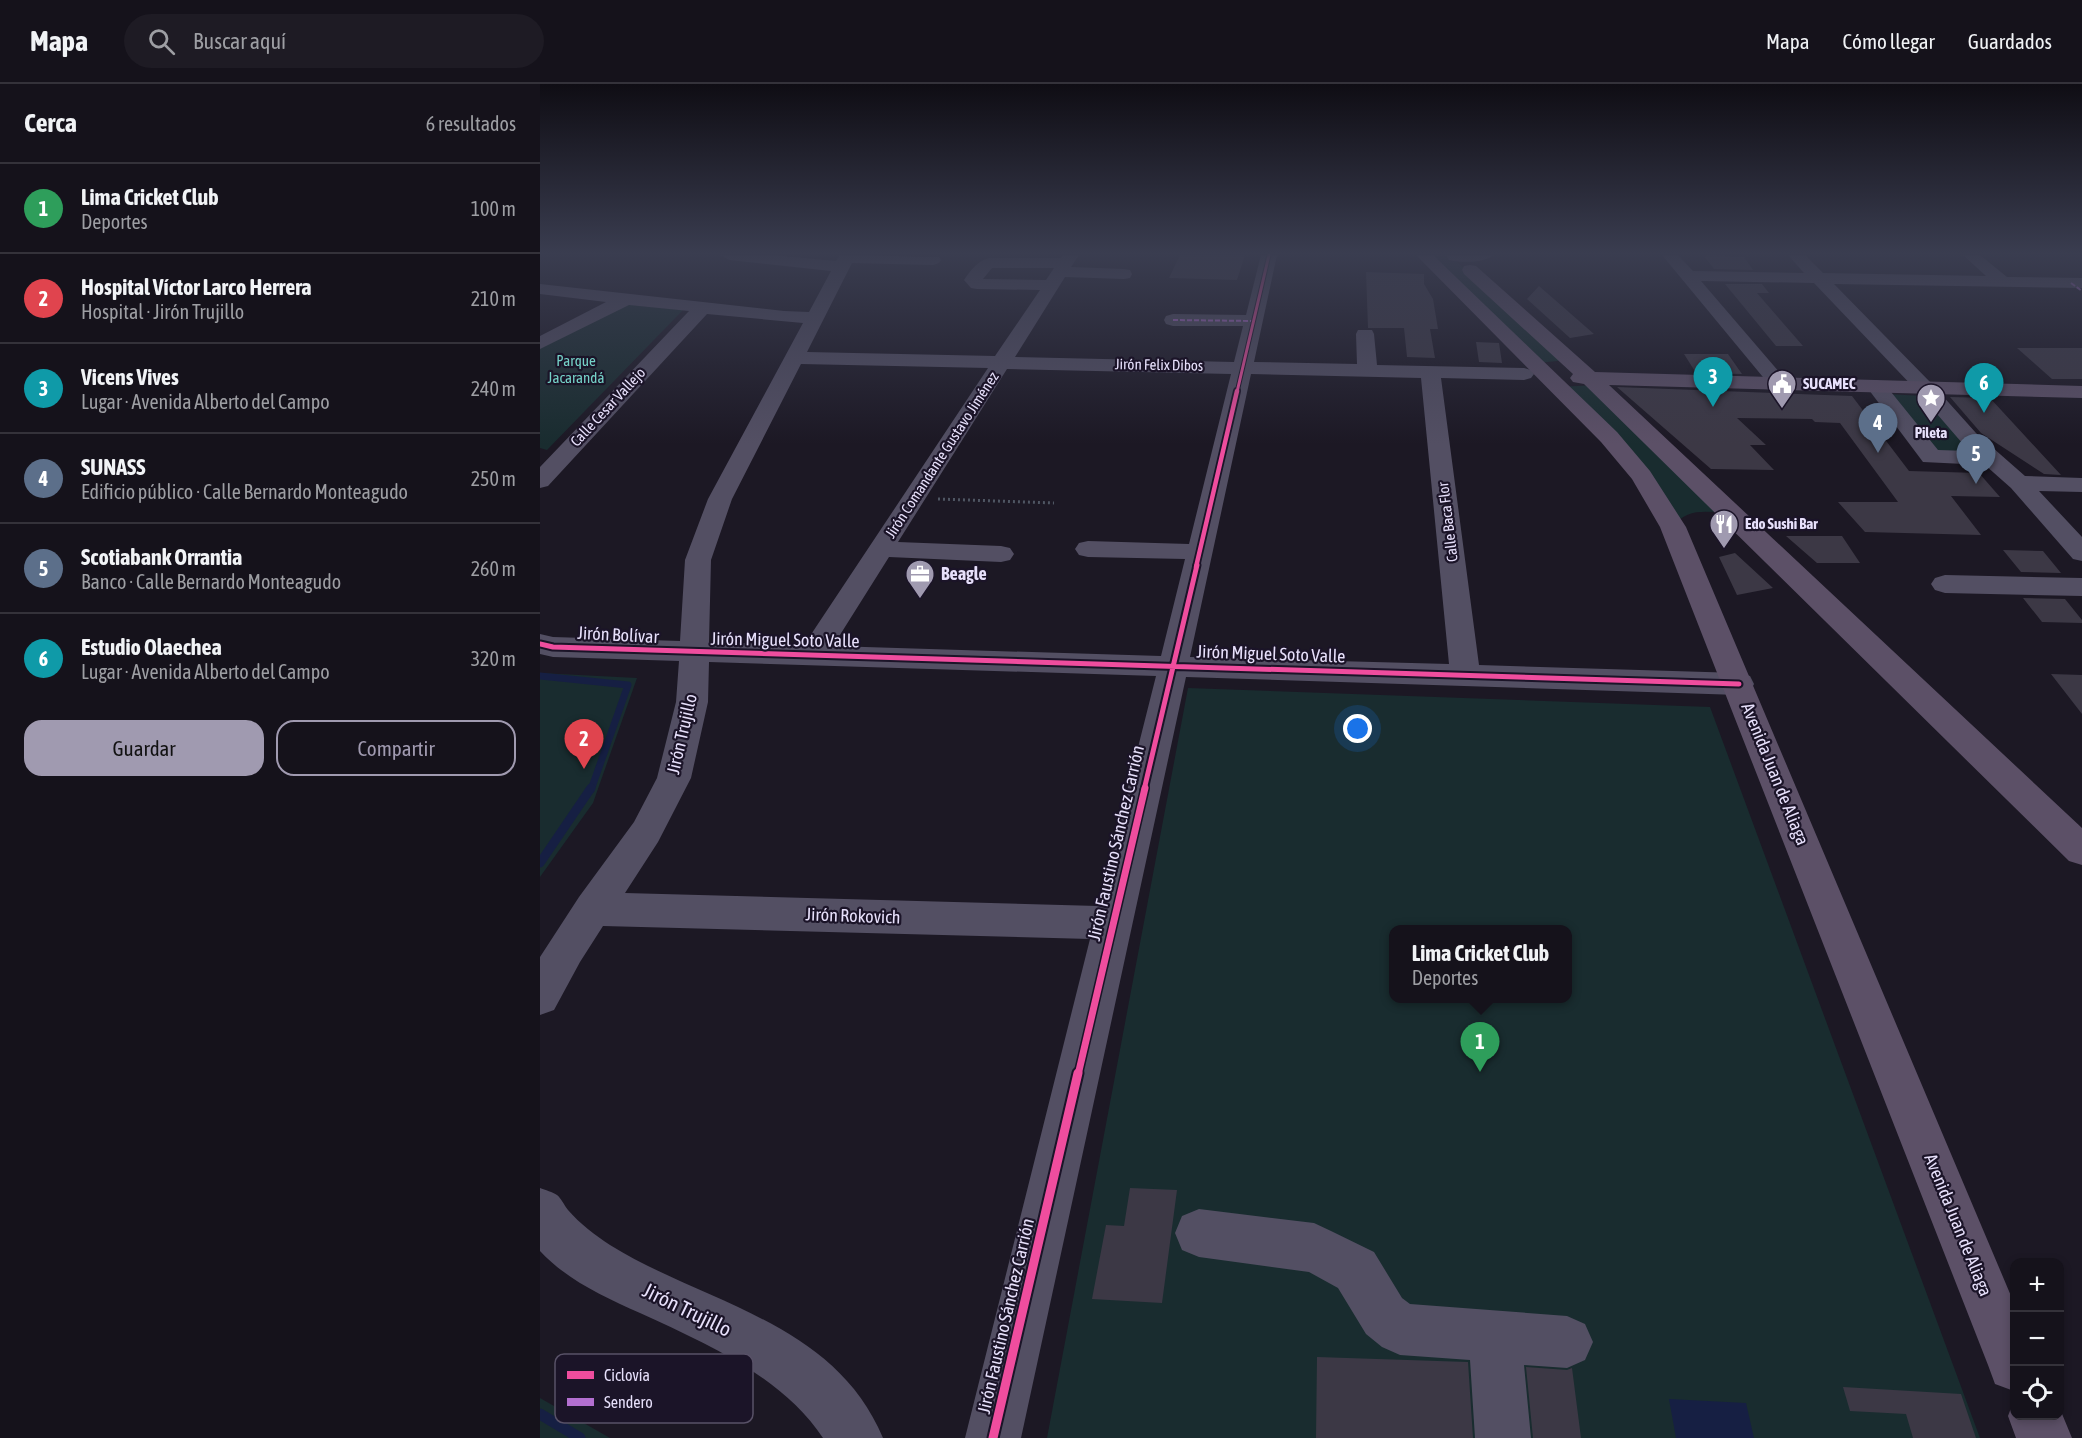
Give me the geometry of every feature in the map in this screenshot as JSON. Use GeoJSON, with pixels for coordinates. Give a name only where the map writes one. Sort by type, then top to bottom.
{"type":"FeatureCollection","features":[{"type":"Feature","properties":{"kind":"main road","name":"Avenida Juan de Aliaga"},"geometry":{"type":"LineString","coordinates":[[1486,318],[1537,370],[1685,509]]}},
{"type":"Feature","properties":{"kind":"main road","name":"Avenida Juan de Aliaga"},"geometry":{"type":"LineString","coordinates":[[1524,318],[1586,374],[1685,509],[1739,684],[2010,1355]]}},
{"type":"Feature","properties":{"kind":"main road"},"geometry":{"type":"LineString","coordinates":[[1560,350],[1558,357],[1541,360],[1537,370],[1586,374],[1919,382],[2082,392]]}},
{"type":"Feature","properties":{"kind":"main road"},"geometry":{"type":"LineString","coordinates":[[1774,378],[1876,386],[1919,382],[2082,380]]}},
{"type":"Feature","properties":{"kind":"main road"},"geometry":{"type":"LineString","coordinates":[[1685,509],[1731,515],[2082,850]]}},
{"type":"Feature","properties":{"kind":"main road"},"geometry":{"type":"LineString","coordinates":[[2037,1420],[2044,1438]]}},
{"type":"Feature","properties":{"kind":"street"},"geometry":{"type":"LineString","coordinates":[[540,343],[588,318]]}},
{"type":"Feature","properties":{"kind":"street","name":"Calle Cesar Vallejo"},"geometry":{"type":"LineString","coordinates":[[542,475],[692,318]]}},
{"type":"Feature","properties":{"kind":"street","name":"Jirón Trujillo"},"geometry":{"type":"LineString","coordinates":[[540,996],[592,909],[646,832],[674,778],[692,702],[698,560],[720,499],[815,318]]}},
{"type":"Feature","properties":{"kind":"street","name":"Jirón Comandante Gustavo Jiménez"},"geometry":{"type":"LineString","coordinates":[[812,655],[1031,318]]}},
{"type":"Feature","properties":{"kind":"street"},"geometry":{"type":"LineString","coordinates":[[1724,318],[1774,378]]}},
{"type":"Feature","properties":{"kind":"street"},"geometry":{"type":"LineString","coordinates":[[1858,318],[1968,438],[2019,483],[2082,553]]}},
{"type":"Feature","properties":{"kind":"street"},"geometry":{"type":"LineString","coordinates":[[1173,320],[1253,321]]}},
{"type":"Feature","properties":{"kind":"street","name":"Jirón Faustino Sánchez Carrión"},"geometry":{"type":"LineString","coordinates":[[993,1438],[1253,321]]}},
{"type":"Feature","properties":{"kind":"street"},"geometry":{"type":"LineString","coordinates":[[1365,334],[1367,370]]}},
{"type":"Feature","properties":{"kind":"street","name":"Jirón Felix Dibos"},"geometry":{"type":"LineString","coordinates":[[794,358],[1367,370],[1537,370]]}},
{"type":"Feature","properties":{"kind":"street","name":"Calle Baca Flor"},"geometry":{"type":"LineString","coordinates":[[1430,371],[1466,674]]}},
{"type":"Feature","properties":{"kind":"street"},"geometry":{"type":"LineString","coordinates":[[1876,386],[1930,456],[1989,458]]}},
{"type":"Feature","properties":{"kind":"street"},"geometry":{"type":"LineString","coordinates":[[2019,483],[2082,485]]}},
{"type":"Feature","properties":{"kind":"street"},"geometry":{"type":"LineString","coordinates":[[882,549],[1001,554]]}},
{"type":"Feature","properties":{"kind":"street"},"geometry":{"type":"LineString","coordinates":[[1088,549],[1200,552]]}},
{"type":"Feature","properties":{"kind":"street"},"geometry":{"type":"LineString","coordinates":[[1945,584],[2082,587]]}},
{"type":"Feature","properties":{"kind":"street","name":"Jirón Bolívar"},"geometry":{"type":"LineString","coordinates":[[540,644],[553,647],[694,653]]}},
{"type":"Feature","properties":{"kind":"street","name":"Jirón Miguel Soto Valle"},"geometry":{"type":"LineString","coordinates":[[694,653],[1466,674],[1739,684]]}},
{"type":"Feature","properties":{"kind":"street","name":"Jirón Rokovich"},"geometry":{"type":"LineString","coordinates":[[592,909],[1113,923]]}},
{"type":"Feature","properties":{"kind":"street","name":"Jirón Trujillo"},"geometry":{"type":"LineString","coordinates":[[540,1212],[551,1229],[603,1269],[714,1322],[766,1349],[797,1369],[820,1392],[855,1438]]}},
{"type":"Feature","properties":{"kind":"street"},"geometry":{"type":"LineString","coordinates":[[1199,1233],[1314,1248],[1356,1270],[1384,1316],[1400,1329],[1567,1342]]}},
{"type":"Feature","properties":{"kind":"street"},"geometry":{"type":"LineString","coordinates":[[1495,1338],[1503,1438]]}},
{"type":"Feature","properties":{"kind":"path"},"geometry":{"type":"LineString","coordinates":[[914,499],[1054,503]]}},
{"type":"Feature","properties":{"kind":"green space","name":"Parque Jacarandá"},"geometry":{"type":"Polygon","coordinates":[[[595,318],[675,318],[547,450],[540,448],[540,347],[595,318]]]}},
{"type":"Feature","properties":{"kind":"green space"},"geometry":{"type":"Polygon","coordinates":[[[1493,318],[1520,318],[1567,360],[1538,363],[1493,318]]]}},
{"type":"Feature","properties":{"kind":"green space"},"geometry":{"type":"Polygon","coordinates":[[[1596,385],[1716,512],[1692,513],[1682,518],[1673,527],[1558,387],[1596,385]]]}},
{"type":"Feature","properties":{"kind":"green space"},"geometry":{"type":"Polygon","coordinates":[[[1887,394],[1923,396],[1971,452],[1931,451],[1887,394]]]}},
{"type":"Feature","properties":{"kind":"green space"},"geometry":{"type":"Polygon","coordinates":[[[540,673],[637,678],[593,803],[540,877],[540,673]]]}},
{"type":"Feature","properties":{"kind":"green space"},"geometry":{"type":"Polygon","coordinates":[[[1188,688],[1710,707],[1980,1438],[1047,1438],[1188,688]]]}},
{"type":"Feature","properties":{"kind":"green space"},"geometry":{"type":"Polygon","coordinates":[[[540,1398],[555,1407],[555,1423],[584,1423],[610,1438],[540,1438],[540,1398]]]}},
{"type":"Feature","properties":{"kind":"water"},"geometry":{"type":"Polygon","coordinates":[[[1669,1399],[1746,1403],[1754,1438],[1676,1438],[1669,1399]]]}},
{"type":"Feature","properties":{"kind":"building"},"geometry":{"type":"Polygon","coordinates":[[[1368,318],[1436,318],[1438,329],[1430,329],[1435,358],[1407,357],[1404,328],[1368,328],[1368,318]]]}},
{"type":"Feature","properties":{"kind":"building"},"geometry":{"type":"Polygon","coordinates":[[[1548,318],[1576,318],[1594,334],[1570,338],[1548,318]]]}},
{"type":"Feature","properties":{"kind":"building"},"geometry":{"type":"Polygon","coordinates":[[[1753,318],[1779,318],[1803,346],[1776,346],[1753,318]]]}},
{"type":"Feature","properties":{"kind":"building"},"geometry":{"type":"Polygon","coordinates":[[[1476,342],[1499,343],[1502,363],[1479,362],[1476,342]]]}},
{"type":"Feature","properties":{"kind":"building"},"geometry":{"type":"Polygon","coordinates":[[[2017,348],[2082,348],[2082,379],[2052,379],[2017,348]]]}},
{"type":"Feature","properties":{"kind":"building"},"geometry":{"type":"Polygon","coordinates":[[[1684,354],[1728,354],[1742,374],[1696,373],[1684,354]]]}},
{"type":"Feature","properties":{"kind":"building"},"geometry":{"type":"Polygon","coordinates":[[[1617,387],[1852,396],[1909,471],[1979,473],[2000,497],[1951,496],[1981,535],[1865,532],[1838,502],[1898,502],[1840,423],[1815,422],[1812,419],[1737,418],[1766,445],[1750,445],[1774,470],[1711,469],[1617,387]]]}},
{"type":"Feature","properties":{"kind":"building"},"geometry":{"type":"Polygon","coordinates":[[[1950,397],[1990,398],[2061,475],[2044,474],[1981,433],[1950,397]]]}},
{"type":"Feature","properties":{"kind":"building"},"geometry":{"type":"Polygon","coordinates":[[[1786,536],[1842,536],[1860,563],[1817,563],[1786,536]]]}},
{"type":"Feature","properties":{"kind":"building"},"geometry":{"type":"Polygon","coordinates":[[[2003,550],[2043,551],[2061,573],[2021,572],[2003,550]]]}},
{"type":"Feature","properties":{"kind":"building"},"geometry":{"type":"Polygon","coordinates":[[[1735,553],[1773,588],[1737,595],[1719,557],[1735,553]]]}},
{"type":"Feature","properties":{"kind":"building"},"geometry":{"type":"Polygon","coordinates":[[[2023,598],[2065,599],[2082,623],[2042,622],[2023,598]]]}},
{"type":"Feature","properties":{"kind":"building"},"geometry":{"type":"Polygon","coordinates":[[[2051,674],[2082,675],[2082,714],[2051,674]]]}},
{"type":"Feature","properties":{"kind":"building"},"geometry":{"type":"Polygon","coordinates":[[[1130,1188],[1177,1190],[1162,1303],[1092,1299],[1106,1225],[1124,1226],[1130,1188]]]}},
{"type":"Feature","properties":{"kind":"building"},"geometry":{"type":"Polygon","coordinates":[[[1317,1357],[1468,1362],[1473,1438],[1316,1438],[1317,1357]]]}},
{"type":"Feature","properties":{"kind":"building"},"geometry":{"type":"Polygon","coordinates":[[[1526,1367],[1567,1370],[1572,1368],[1581,1438],[1533,1438],[1526,1367]]]}},
{"type":"Feature","properties":{"kind":"building"},"geometry":{"type":"Polygon","coordinates":[[[1843,1387],[1961,1394],[1976,1438],[1913,1438],[1906,1414],[1850,1411],[1843,1387]]]}},
{"type":"Feature","properties":{"kind":"waterway"},"geometry":{"type":"LineString","coordinates":[[540,676],[628,685],[591,790]]}},
{"type":"Feature","properties":{"kind":"waterway"},"geometry":{"type":"LineString","coordinates":[[540,863],[591,788]]}},
{"type":"Feature","properties":{"kind":"waterway"},"geometry":{"type":"LineString","coordinates":[[540,1414],[580,1438]]}},
{"type":"Feature","properties":{"kind":"marked path"},"geometry":{"type":"LineString","coordinates":[[1173,320],[1253,321]]}},
{"type":"Feature","properties":{"kind":"cycle path"},"geometry":{"type":"LineString","coordinates":[[993,1438],[1254,318]]}},
{"type":"Feature","properties":{"kind":"cycle path"},"geometry":{"type":"LineString","coordinates":[[540,644],[553,647],[1739,684]]}},
{"type":"Feature","properties":{"kind":"place","name":"Vicens Vives"},"geometry":{"type":"Point","coordinates":[1713,407]}},
{"type":"Feature","properties":{"kind":"place","name":"SUCAMEC"},"geometry":{"type":"Point","coordinates":[1782,410]}},
{"type":"Feature","properties":{"kind":"place","name":"Estudio Olaechea"},"geometry":{"type":"Point","coordinates":[1984,413]}},
{"type":"Feature","properties":{"kind":"place","name":"Pileta"},"geometry":{"type":"Point","coordinates":[1931,424]}},
{"type":"Feature","properties":{"kind":"place","name":"SUNASS"},"geometry":{"type":"Point","coordinates":[1878,453]}},
{"type":"Feature","properties":{"kind":"place","name":"Scotiabank Orrantia"},"geometry":{"type":"Point","coordinates":[1976,484]}},
{"type":"Feature","properties":{"kind":"place","name":"Edo Sushi Bar"},"geometry":{"type":"Point","coordinates":[1724,550]}},
{"type":"Feature","properties":{"kind":"place","name":"Beagle"},"geometry":{"type":"Point","coordinates":[920,600]}},
{"type":"Feature","properties":{"kind":"place","name":"Hospital Víctor Larco Herrera"},"geometry":{"type":"Point","coordinates":[584,769]}},
{"type":"Feature","properties":{"kind":"place","name":"Lima Cricket Club"},"geometry":{"type":"Point","coordinates":[1480,1072]}}]}
